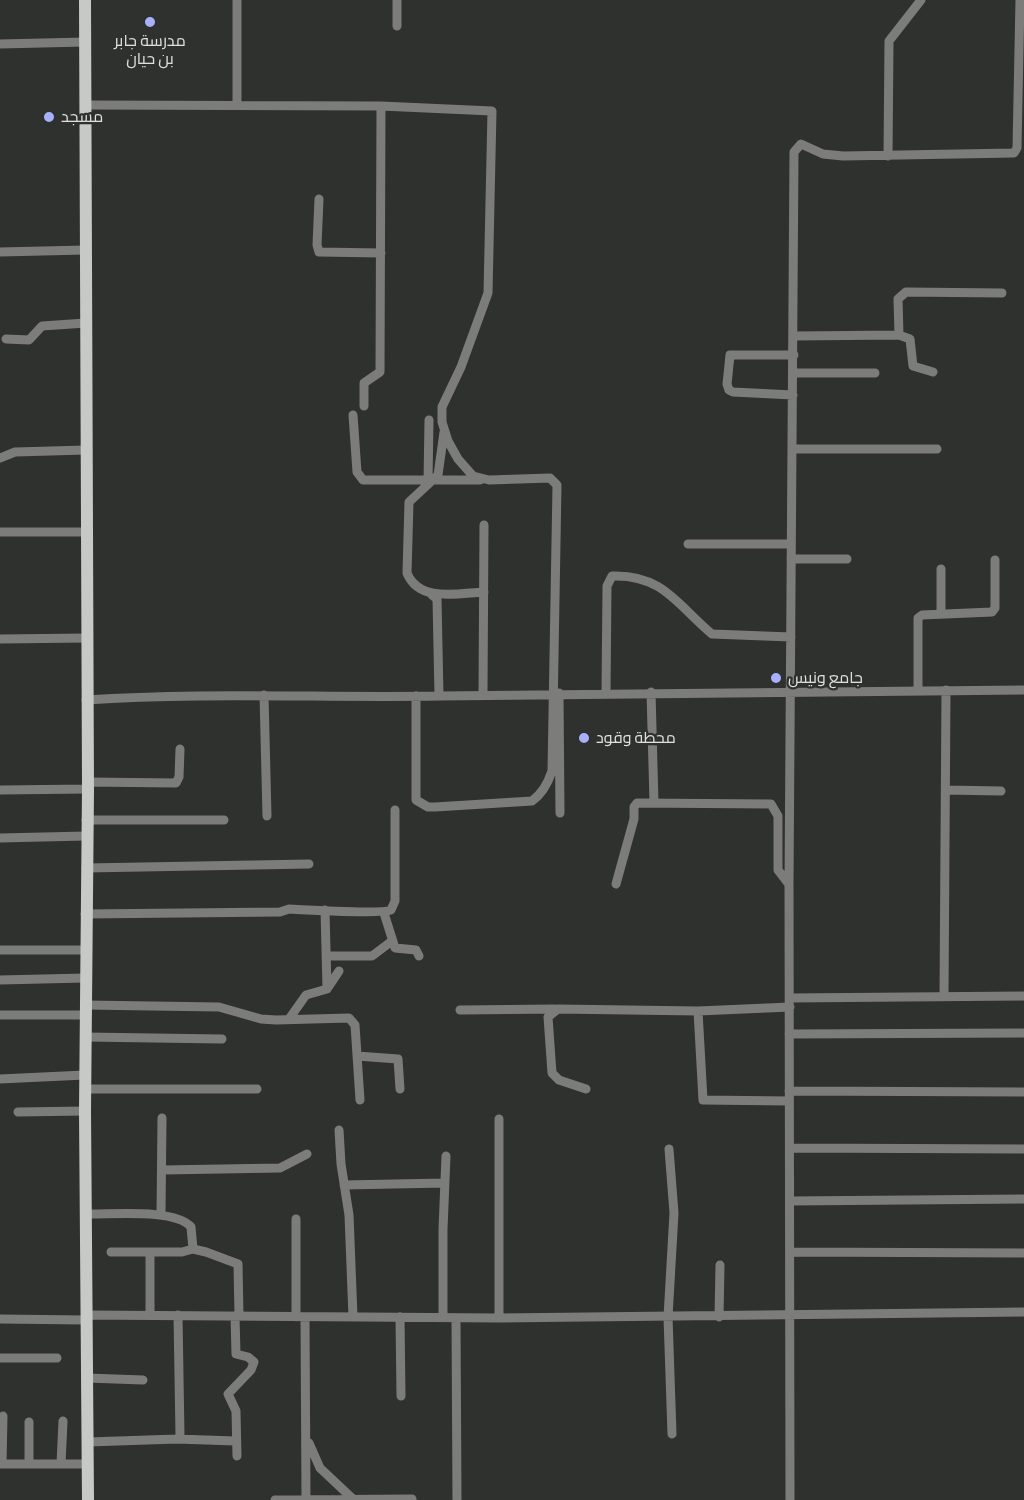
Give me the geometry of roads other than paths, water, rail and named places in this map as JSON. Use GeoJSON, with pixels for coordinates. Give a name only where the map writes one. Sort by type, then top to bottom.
{"type":"FeatureCollection","features":[{"type":"Feature","properties":{"kind":"main road"},"geometry":{"type":"LineString","coordinates":[[85,0],[88,785],[85,950],[85,1214],[88,1500]]}},
{"type":"Feature","properties":{"kind":"street"},"geometry":{"type":"LineString","coordinates":[[237,0],[237,105]]}},
{"type":"Feature","properties":{"kind":"street"},"geometry":{"type":"LineString","coordinates":[[397,0],[397,26]]}},
{"type":"Feature","properties":{"kind":"street"},"geometry":{"type":"LineString","coordinates":[[888,156],[889,41],[921,0]]}},
{"type":"Feature","properties":{"kind":"street"},"geometry":{"type":"LineString","coordinates":[[790,1500],[789,883],[794,373],[793,173],[796,146],[801,144],[823,154],[833,155],[1011,154],[1016,151],[1020,0]]}},
{"type":"Feature","properties":{"kind":"street"},"geometry":{"type":"LineString","coordinates":[[0,44],[85,42]]}},
{"type":"Feature","properties":{"kind":"street"},"geometry":{"type":"LineString","coordinates":[[86,105],[381,106],[489,109],[494,116],[488,293],[442,407],[444,430],[440,468],[431,481],[415,494],[407,511],[407,573],[421,589],[437,599],[439,696]]}},
{"type":"Feature","properties":{"kind":"street"},"geometry":{"type":"LineString","coordinates":[[364,406],[364,383],[380,372],[381,106]]}},
{"type":"Feature","properties":{"kind":"street"},"geometry":{"type":"LineString","coordinates":[[319,199],[316,245],[319,252],[381,252]]}},
{"type":"Feature","properties":{"kind":"street"},"geometry":{"type":"LineString","coordinates":[[0,252],[85,250]]}},
{"type":"Feature","properties":{"kind":"street"},"geometry":{"type":"LineString","coordinates":[[899,335],[898,299],[906,292],[1002,293]]}},
{"type":"Feature","properties":{"kind":"street"},"geometry":{"type":"LineString","coordinates":[[6,339],[29,340],[42,326],[86,323]]}},
{"type":"Feature","properties":{"kind":"street"},"geometry":{"type":"LineString","coordinates":[[794,336],[899,335],[909,339],[913,366],[933,372]]}},
{"type":"Feature","properties":{"kind":"street"},"geometry":{"type":"LineString","coordinates":[[793,395],[733,392],[729,390],[727,384],[730,355],[794,355]]}},
{"type":"Feature","properties":{"kind":"street"},"geometry":{"type":"LineString","coordinates":[[794,373],[875,373]]}},
{"type":"Feature","properties":{"kind":"street"},"geometry":{"type":"LineString","coordinates":[[354,415],[357,472],[363,480],[550,478],[557,485],[557,693],[560,813]]}},
{"type":"Feature","properties":{"kind":"street"},"geometry":{"type":"LineString","coordinates":[[429,420],[431,481]]}},
{"type":"Feature","properties":{"kind":"street"},"geometry":{"type":"LineString","coordinates":[[444,430],[467,470],[473,476],[489,480]]}},
{"type":"Feature","properties":{"kind":"street"},"geometry":{"type":"LineString","coordinates":[[792,449],[937,448]]}},
{"type":"Feature","properties":{"kind":"street"},"geometry":{"type":"LineString","coordinates":[[0,458],[15,452],[86,450]]}},
{"type":"Feature","properties":{"kind":"street"},"geometry":{"type":"LineString","coordinates":[[483,694],[484,525]]}},
{"type":"Feature","properties":{"kind":"street"},"geometry":{"type":"LineString","coordinates":[[0,532],[86,532]]}},
{"type":"Feature","properties":{"kind":"street"},"geometry":{"type":"LineString","coordinates":[[688,544],[792,544]]}},
{"type":"Feature","properties":{"kind":"street"},"geometry":{"type":"LineString","coordinates":[[791,559],[847,559]]}},
{"type":"Feature","properties":{"kind":"street"},"geometry":{"type":"LineString","coordinates":[[918,690],[918,618],[922,615],[994,611],[995,560]]}},
{"type":"Feature","properties":{"kind":"street"},"geometry":{"type":"LineString","coordinates":[[941,569],[941,615]]}},
{"type":"Feature","properties":{"kind":"street"},"geometry":{"type":"LineString","coordinates":[[606,693],[607,586],[612,576],[633,577],[661,588],[674,596],[712,634],[791,637]]}},
{"type":"Feature","properties":{"kind":"street"},"geometry":{"type":"LineString","coordinates":[[432,595],[484,592]]}},
{"type":"Feature","properties":{"kind":"street"},"geometry":{"type":"LineString","coordinates":[[0,639],[87,638]]}},
{"type":"Feature","properties":{"kind":"street"},"geometry":{"type":"LineString","coordinates":[[944,996],[946,690]]}},
{"type":"Feature","properties":{"kind":"street"},"geometry":{"type":"LineString","coordinates":[[86,700],[264,695],[439,696],[1024,690]]}},
{"type":"Feature","properties":{"kind":"street"},"geometry":{"type":"LineString","coordinates":[[416,696],[416,800],[428,807],[435,807],[534,800],[546,785],[552,771],[557,693]]}},
{"type":"Feature","properties":{"kind":"street"},"geometry":{"type":"LineString","coordinates":[[651,693],[654,803]]}},
{"type":"Feature","properties":{"kind":"street"},"geometry":{"type":"LineString","coordinates":[[264,695],[267,816]]}},
{"type":"Feature","properties":{"kind":"street"},"geometry":{"type":"LineString","coordinates":[[0,790],[176,783],[179,777],[180,749]]}},
{"type":"Feature","properties":{"kind":"street"},"geometry":{"type":"LineString","coordinates":[[946,790],[1001,791]]}},
{"type":"Feature","properties":{"kind":"street"},"geometry":{"type":"LineString","coordinates":[[616,884],[635,804],[654,803],[771,804],[778,816],[777,867],[789,883]]}},
{"type":"Feature","properties":{"kind":"street"},"geometry":{"type":"LineString","coordinates":[[86,914],[325,910],[361,910],[384,913],[391,910],[395,901],[395,810]]}},
{"type":"Feature","properties":{"kind":"street"},"geometry":{"type":"LineString","coordinates":[[86,820],[224,820]]}},
{"type":"Feature","properties":{"kind":"street"},"geometry":{"type":"LineString","coordinates":[[0,838],[86,836]]}},
{"type":"Feature","properties":{"kind":"street"},"geometry":{"type":"LineString","coordinates":[[86,868],[309,864]]}},
{"type":"Feature","properties":{"kind":"street"},"geometry":{"type":"LineString","coordinates":[[325,910],[327,989]]}},
{"type":"Feature","properties":{"kind":"street"},"geometry":{"type":"LineString","coordinates":[[384,913],[395,948],[416,950],[419,956]]}},
{"type":"Feature","properties":{"kind":"street"},"geometry":{"type":"LineString","coordinates":[[326,956],[372,956],[392,941]]}},
{"type":"Feature","properties":{"kind":"street"},"geometry":{"type":"LineString","coordinates":[[0,950],[85,950]]}},
{"type":"Feature","properties":{"kind":"street"},"geometry":{"type":"LineString","coordinates":[[290,1019],[306,995],[327,989],[339,971]]}},
{"type":"Feature","properties":{"kind":"street"},"geometry":{"type":"LineString","coordinates":[[0,980],[85,978]]}},
{"type":"Feature","properties":{"kind":"street"},"geometry":{"type":"LineString","coordinates":[[460,1010],[698,1011],[790,1003],[944,996],[1024,996]]}},
{"type":"Feature","properties":{"kind":"street"},"geometry":{"type":"LineString","coordinates":[[0,1015],[85,1010],[219,1007],[261,1019],[349,1018],[355,1025],[360,1100]]}},
{"type":"Feature","properties":{"kind":"street"},"geometry":{"type":"LineString","coordinates":[[558,1009],[548,1017],[552,1073],[559,1080],[586,1089]]}},
{"type":"Feature","properties":{"kind":"street"},"geometry":{"type":"LineString","coordinates":[[698,1011],[703,1100],[789,1101]]}},
{"type":"Feature","properties":{"kind":"street"},"geometry":{"type":"LineString","coordinates":[[789,1034],[1024,1033]]}},
{"type":"Feature","properties":{"kind":"street"},"geometry":{"type":"LineString","coordinates":[[85,1037],[222,1039]]}},
{"type":"Feature","properties":{"kind":"street"},"geometry":{"type":"LineString","coordinates":[[357,1056],[399,1059],[400,1089]]}},
{"type":"Feature","properties":{"kind":"street"},"geometry":{"type":"LineString","coordinates":[[0,1079],[85,1075]]}},
{"type":"Feature","properties":{"kind":"street"},"geometry":{"type":"LineString","coordinates":[[85,1089],[257,1089]]}},
{"type":"Feature","properties":{"kind":"street"},"geometry":{"type":"LineString","coordinates":[[789,1091],[1024,1092]]}},
{"type":"Feature","properties":{"kind":"street"},"geometry":{"type":"LineString","coordinates":[[18,1112],[85,1111]]}},
{"type":"Feature","properties":{"kind":"street"},"geometry":{"type":"LineString","coordinates":[[161,1215],[162,1118]]}},
{"type":"Feature","properties":{"kind":"street"},"geometry":{"type":"LineString","coordinates":[[499,1119],[499,1318]]}},
{"type":"Feature","properties":{"kind":"street"},"geometry":{"type":"LineString","coordinates":[[339,1130],[349,1215],[353,1317]]}},
{"type":"Feature","properties":{"kind":"street"},"geometry":{"type":"LineString","coordinates":[[790,1148],[1024,1149]]}},
{"type":"Feature","properties":{"kind":"street"},"geometry":{"type":"LineString","coordinates":[[669,1149],[674,1213],[668,1317],[672,1434]]}},
{"type":"Feature","properties":{"kind":"street"},"geometry":{"type":"LineString","coordinates":[[162,1170],[280,1168],[308,1154]]}},
{"type":"Feature","properties":{"kind":"street"},"geometry":{"type":"LineString","coordinates":[[443,1317],[446,1156]]}},
{"type":"Feature","properties":{"kind":"street"},"geometry":{"type":"LineString","coordinates":[[344,1185],[445,1183]]}},
{"type":"Feature","properties":{"kind":"street"},"geometry":{"type":"LineString","coordinates":[[790,1201],[1024,1199]]}},
{"type":"Feature","properties":{"kind":"street"},"geometry":{"type":"LineString","coordinates":[[85,1214],[161,1215],[188,1223],[193,1233],[193,1249]]}},
{"type":"Feature","properties":{"kind":"street"},"geometry":{"type":"LineString","coordinates":[[296,1219],[306,1432],[306,1499]]}},
{"type":"Feature","properties":{"kind":"street"},"geometry":{"type":"LineString","coordinates":[[111,1252],[193,1249],[238,1264],[236,1354],[248,1357],[254,1362],[251,1370],[228,1394],[236,1411],[237,1456]]}},
{"type":"Feature","properties":{"kind":"street"},"geometry":{"type":"LineString","coordinates":[[150,1252],[150,1315]]}},
{"type":"Feature","properties":{"kind":"street"},"geometry":{"type":"LineString","coordinates":[[790,1252],[1024,1253]]}},
{"type":"Feature","properties":{"kind":"street"},"geometry":{"type":"LineString","coordinates":[[719,1317],[720,1265]]}},
{"type":"Feature","properties":{"kind":"street"},"geometry":{"type":"LineString","coordinates":[[0,1319],[150,1315],[499,1318],[1024,1312]]}},
{"type":"Feature","properties":{"kind":"street"},"geometry":{"type":"LineString","coordinates":[[177,1439],[181,1432],[178,1316]]}},
{"type":"Feature","properties":{"kind":"street"},"geometry":{"type":"LineString","coordinates":[[400,1317],[401,1396]]}},
{"type":"Feature","properties":{"kind":"street"},"geometry":{"type":"LineString","coordinates":[[456,1317],[457,1500]]}},
{"type":"Feature","properties":{"kind":"street"},"geometry":{"type":"LineString","coordinates":[[0,1358],[57,1358]]}},
{"type":"Feature","properties":{"kind":"street"},"geometry":{"type":"LineString","coordinates":[[87,1378],[143,1380]]}},
{"type":"Feature","properties":{"kind":"street"},"geometry":{"type":"LineString","coordinates":[[3,1416],[1,1464],[88,1464]]}},
{"type":"Feature","properties":{"kind":"street"},"geometry":{"type":"LineString","coordinates":[[61,1464],[63,1421]]}},
{"type":"Feature","properties":{"kind":"street"},"geometry":{"type":"LineString","coordinates":[[29,1464],[30,1422]]}},
{"type":"Feature","properties":{"kind":"street"},"geometry":{"type":"LineString","coordinates":[[306,1432],[320,1468],[354,1499]]}},
{"type":"Feature","properties":{"kind":"street"},"geometry":{"type":"LineString","coordinates":[[88,1442],[177,1439],[235,1441]]}},
{"type":"Feature","properties":{"kind":"street"},"geometry":{"type":"LineString","coordinates":[[275,1500],[412,1499]]}},
{"type":"Feature","properties":{"kind":"place","name":"مدرسة جابر بن حيان"},"geometry":{"type":"Point","coordinates":[150,22]}},
{"type":"Feature","properties":{"kind":"place","name":"مسجد"},"geometry":{"type":"Point","coordinates":[49,117]}},
{"type":"Feature","properties":{"kind":"place","name":"جامع ونيس"},"geometry":{"type":"Point","coordinates":[776,678]}},
{"type":"Feature","properties":{"kind":"place","name":"محطة وقود"},"geometry":{"type":"Point","coordinates":[584,738]}}]}
